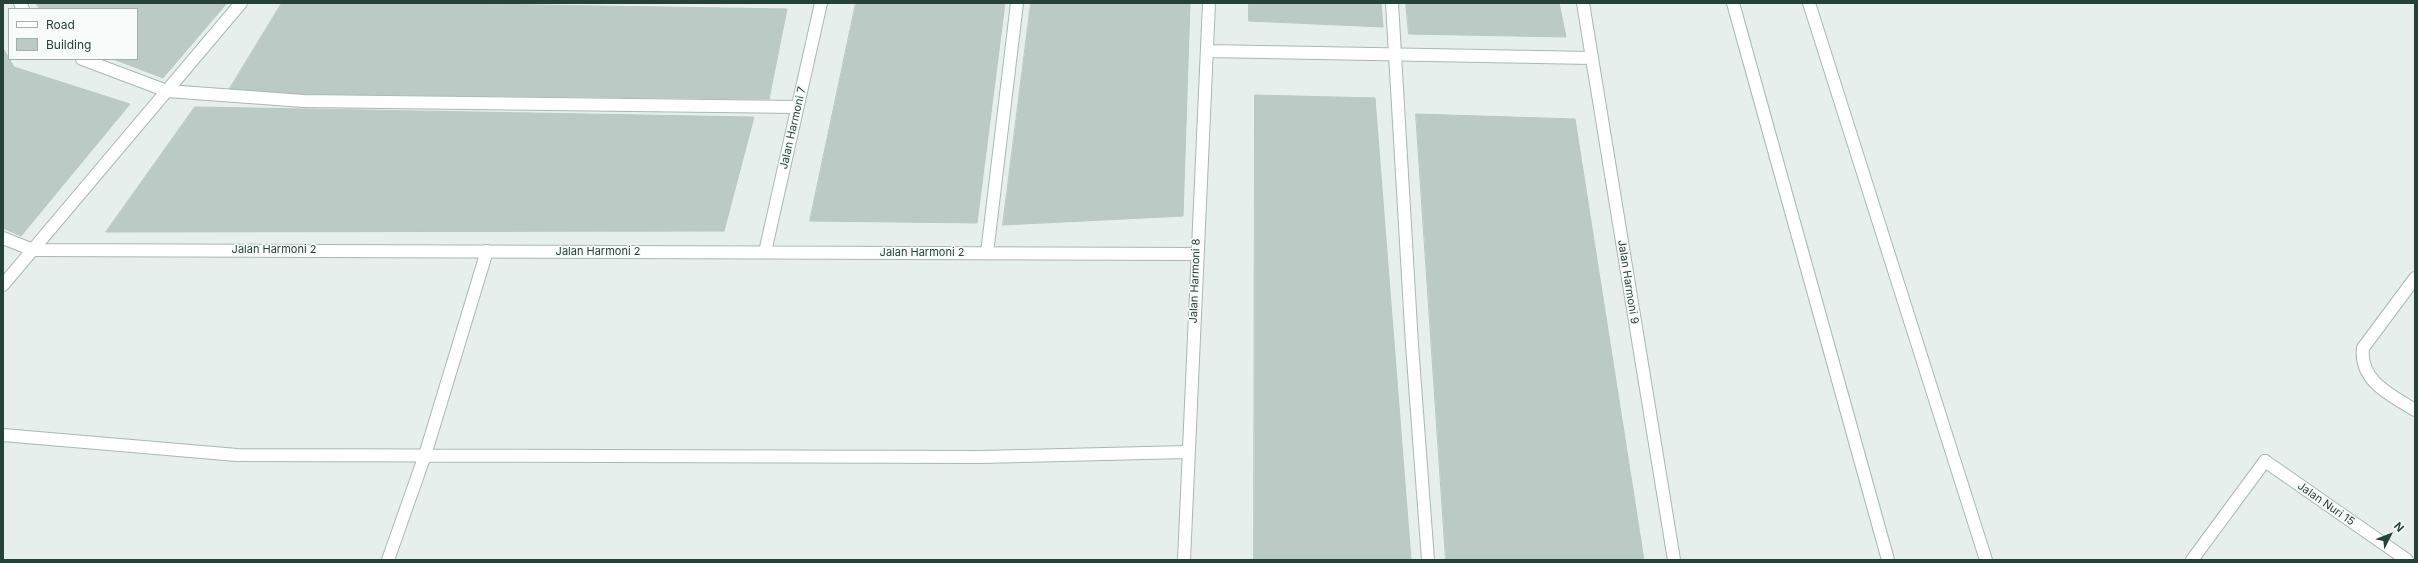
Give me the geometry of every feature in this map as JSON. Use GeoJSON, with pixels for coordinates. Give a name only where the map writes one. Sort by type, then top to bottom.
{"type":"FeatureCollection","features":[{"type":"Feature","properties":{"kind":"street"},"geometry":{"type":"LineString","coordinates":[[3,285],[241,3]]}},
{"type":"Feature","properties":{"kind":"street","name":"Jalan Harmoni 7"},"geometry":{"type":"LineString","coordinates":[[765,252],[821,3]]}},
{"type":"Feature","properties":{"kind":"street"},"geometry":{"type":"LineString","coordinates":[[987,253],[1017,3]]}},
{"type":"Feature","properties":{"kind":"street","name":"Jalan Harmoni 8"},"geometry":{"type":"LineString","coordinates":[[1184,560],[1196,254],[1209,3]]}},
{"type":"Feature","properties":{"kind":"street"},"geometry":{"type":"LineString","coordinates":[[1392,3],[1412,345],[1428,560]]}},
{"type":"Feature","properties":{"kind":"street","name":"Jalan Harmoni 9"},"geometry":{"type":"LineString","coordinates":[[1583,3],[1674,560]]}},
{"type":"Feature","properties":{"kind":"street"},"geometry":{"type":"LineString","coordinates":[[1733,3],[1888,560]]}},
{"type":"Feature","properties":{"kind":"street"},"geometry":{"type":"LineString","coordinates":[[1809,3],[1986,560]]}},
{"type":"Feature","properties":{"kind":"street"},"geometry":{"type":"LineString","coordinates":[[1207,51],[1592,58]]}},
{"type":"Feature","properties":{"kind":"street"},"geometry":{"type":"LineString","coordinates":[[85,60],[166,92],[304,101],[797,107]]}},
{"type":"Feature","properties":{"kind":"street","name":"Jalan Harmoni 2"},"geometry":{"type":"LineString","coordinates":[[3,238],[33,250],[1196,254]]}},
{"type":"Feature","properties":{"kind":"street"},"geometry":{"type":"LineString","coordinates":[[388,560],[425,455],[488,251]]}},
{"type":"Feature","properties":{"kind":"street"},"geometry":{"type":"LineString","coordinates":[[2415,278],[2363,348],[2360,356],[2363,367],[2370,378],[2415,410]]}},
{"type":"Feature","properties":{"kind":"street"},"geometry":{"type":"LineString","coordinates":[[3,435],[237,455],[980,456],[1188,452]]}},
{"type":"Feature","properties":{"kind":"street","name":"Jalan Nuri 15"},"geometry":{"type":"LineString","coordinates":[[2192,560],[2265,461],[2407,560]]}},
{"type":"Feature","properties":{"kind":"building"},"geometry":{"type":"Polygon","coordinates":[[[36,3],[227,3],[163,78],[116,60],[138,60],[138,8],[39,8],[36,3]]]}},
{"type":"Feature","properties":{"kind":"building"},"geometry":{"type":"Polygon","coordinates":[[[282,3],[418,3],[787,9],[769,99],[227,93],[282,3]]]}},
{"type":"Feature","properties":{"kind":"building"},"geometry":{"type":"Polygon","coordinates":[[[856,3],[1005,3],[977,223],[810,221],[856,3]]]}},
{"type":"Feature","properties":{"kind":"building"},"geometry":{"type":"Polygon","coordinates":[[[1031,3],[1190,3],[1183,216],[1003,225],[1031,3]]]}},
{"type":"Feature","properties":{"kind":"building"},"geometry":{"type":"Polygon","coordinates":[[[1249,3],[1381,3],[1383,27],[1249,21],[1249,3]]]}},
{"type":"Feature","properties":{"kind":"building"},"geometry":{"type":"Polygon","coordinates":[[[1406,3],[1559,3],[1566,37],[1409,34],[1406,3]]]}},
{"type":"Feature","properties":{"kind":"building"},"geometry":{"type":"Polygon","coordinates":[[[3,48],[8,57],[8,60],[10,60],[14,67],[130,104],[21,236],[3,228],[3,48]]]}},
{"type":"Feature","properties":{"kind":"building"},"geometry":{"type":"Polygon","coordinates":[[[1255,95],[1375,98],[1411,560],[1254,560],[1255,95]]]}},
{"type":"Feature","properties":{"kind":"building"},"geometry":{"type":"Polygon","coordinates":[[[195,107],[754,117],[724,231],[106,232],[195,107]]]}},
{"type":"Feature","properties":{"kind":"building"},"geometry":{"type":"Polygon","coordinates":[[[1416,114],[1575,119],[1644,560],[1446,560],[1416,114]]]}}]}
